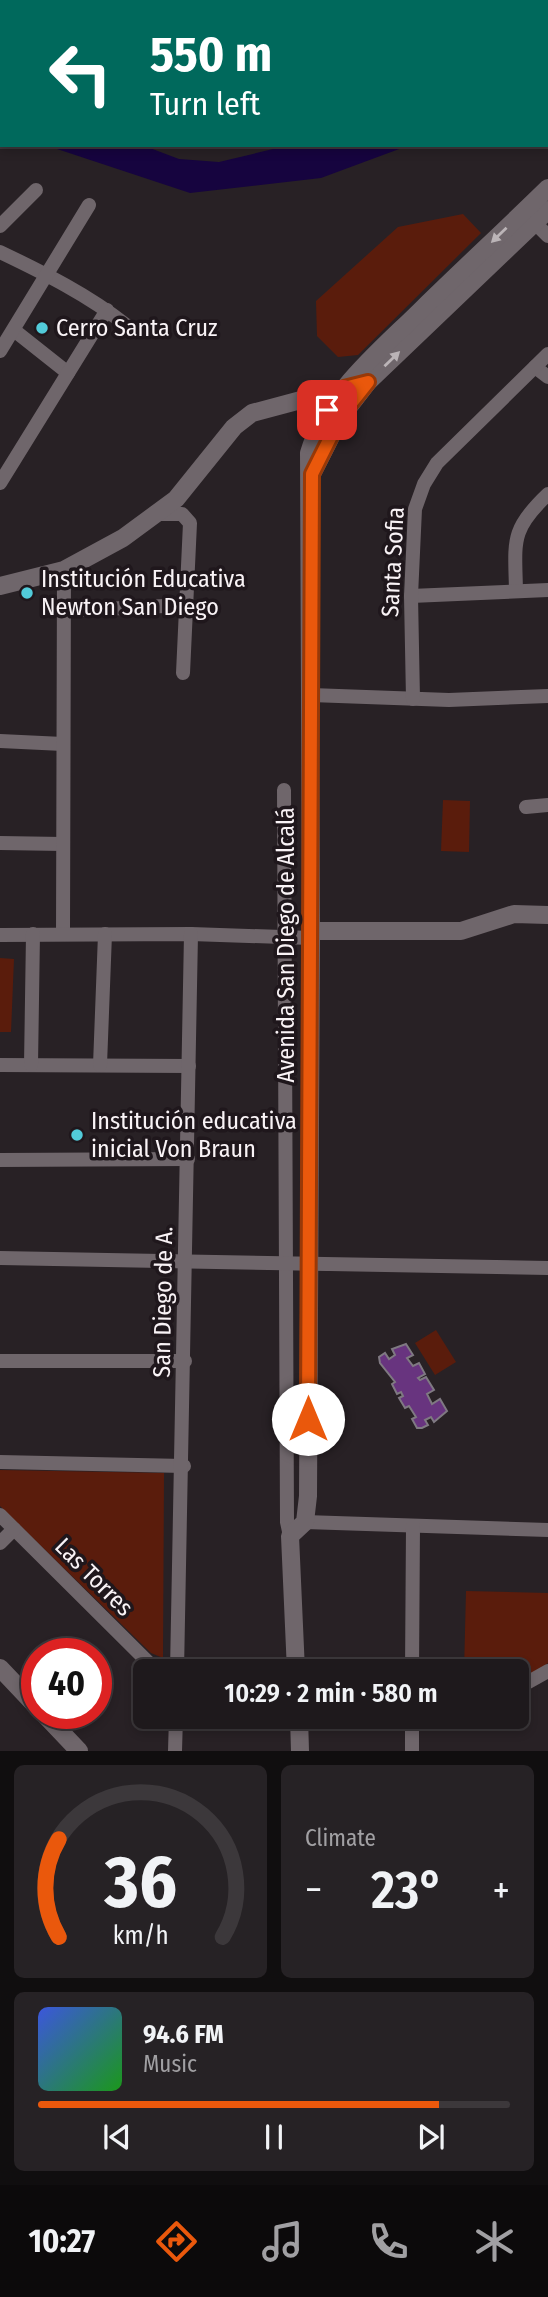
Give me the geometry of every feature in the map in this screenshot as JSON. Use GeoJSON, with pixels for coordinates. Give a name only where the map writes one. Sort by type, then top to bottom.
{"type":"FeatureCollection","features":[{"type":"Feature","properties":{"kind":"street","name":"Avenida San Diego de Alcalá"},"geometry":{"type":"LineString","coordinates":[[312,474],[341,416],[368,382],[535,215],[548,188]]}},
{"type":"Feature","properties":{"kind":"street"},"geometry":{"type":"LineString","coordinates":[[0,226],[36,190]]}},
{"type":"Feature","properties":{"kind":"street"},"geometry":{"type":"LineString","coordinates":[[0,351],[15,331],[46,274],[89,205]]}},
{"type":"Feature","properties":{"kind":"street","name":"Avenida San Diego de Alcalá"},"geometry":{"type":"LineString","coordinates":[[305,1522],[308,1496],[311,934],[312,474],[309,453],[316,429],[344,388],[535,215]]}},
{"type":"Feature","properties":{"kind":"street"},"geometry":{"type":"LineString","coordinates":[[535,215],[548,236]]}},
{"type":"Feature","properties":{"kind":"street"},"geometry":{"type":"LineString","coordinates":[[0,252],[46,274],[107,310],[126,325]]}},
{"type":"Feature","properties":{"kind":"street"},"geometry":{"type":"LineString","coordinates":[[0,483],[107,310]]}},
{"type":"Feature","properties":{"kind":"street"},"geometry":{"type":"LineString","coordinates":[[15,331],[68,373]]}},
{"type":"Feature","properties":{"kind":"street","name":"Santa Sofia"},"geometry":{"type":"LineString","coordinates":[[412,699],[411,596],[415,509],[424,484],[437,463],[548,354]]}},
{"type":"Feature","properties":{"kind":"street"},"geometry":{"type":"LineString","coordinates":[[535,367],[548,377]]}},
{"type":"Feature","properties":{"kind":"street"},"geometry":{"type":"LineString","coordinates":[[0,586],[18,584],[64,570],[123,538],[176,499],[234,427],[252,413],[368,382]]}},
{"type":"Feature","properties":{"kind":"street"},"geometry":{"type":"LineString","coordinates":[[516,591],[515,545],[519,524],[548,494]]}},
{"type":"Feature","properties":{"kind":"street"},"geometry":{"type":"LineString","coordinates":[[156,514],[182,514],[190,523],[183,673]]}},
{"type":"Feature","properties":{"kind":"street"},"geometry":{"type":"LineString","coordinates":[[62,934],[64,570]]}},
{"type":"Feature","properties":{"kind":"street"},"geometry":{"type":"LineString","coordinates":[[411,596],[548,590]]}},
{"type":"Feature","properties":{"kind":"street"},"geometry":{"type":"LineString","coordinates":[[63,611],[185,605]]}},
{"type":"Feature","properties":{"kind":"street"},"geometry":{"type":"LineString","coordinates":[[311,695],[412,699],[548,696]]}},
{"type":"Feature","properties":{"kind":"street"},"geometry":{"type":"LineString","coordinates":[[0,741],[63,744]]}},
{"type":"Feature","properties":{"kind":"street","name":"Avenida San Diego de Alcalá"},"geometry":{"type":"LineString","coordinates":[[284,790],[287,1522],[290,1535],[295,1659]]}},
{"type":"Feature","properties":{"kind":"street"},"geometry":{"type":"LineString","coordinates":[[526,807],[548,805]]}},
{"type":"Feature","properties":{"kind":"street"},"geometry":{"type":"LineString","coordinates":[[0,843],[63,844]]}},
{"type":"Feature","properties":{"kind":"street"},"geometry":{"type":"LineString","coordinates":[[285,864],[311,863]]}},
{"type":"Feature","properties":{"kind":"street"},"geometry":{"type":"LineString","coordinates":[[0,935],[191,934],[286,937],[461,930],[514,914],[548,915]]}},
{"type":"Feature","properties":{"kind":"street"},"geometry":{"type":"LineString","coordinates":[[31,1065],[33,934]]}},
{"type":"Feature","properties":{"kind":"street"},"geometry":{"type":"LineString","coordinates":[[100,1065],[105,934]]}},
{"type":"Feature","properties":{"kind":"street","name":"San Diego de A."},"geometry":{"type":"LineString","coordinates":[[177,1659],[184,1466],[191,934]]}},
{"type":"Feature","properties":{"kind":"street"},"geometry":{"type":"LineString","coordinates":[[0,1065],[190,1066]]}},
{"type":"Feature","properties":{"kind":"street"},"geometry":{"type":"LineString","coordinates":[[0,1160],[188,1159]]}},
{"type":"Feature","properties":{"kind":"street"},"geometry":{"type":"LineString","coordinates":[[0,1258],[548,1268]]}},
{"type":"Feature","properties":{"kind":"street"},"geometry":{"type":"LineString","coordinates":[[0,1361],[185,1362]]}},
{"type":"Feature","properties":{"kind":"street"},"geometry":{"type":"LineString","coordinates":[[0,1462],[184,1466]]}},
{"type":"Feature","properties":{"kind":"street","name":"Las Torres"},"geometry":{"type":"LineString","coordinates":[[0,1515],[144,1659]]}},
{"type":"Feature","properties":{"kind":"street"},"geometry":{"type":"LineString","coordinates":[[290,1535],[305,1522],[548,1530]]}},
{"type":"Feature","properties":{"kind":"street"},"geometry":{"type":"LineString","coordinates":[[412,1659],[413,1526]]}},
{"type":"Feature","properties":{"kind":"street"},"geometry":{"type":"LineString","coordinates":[[0,1543],[14,1529]]}},
{"type":"Feature","properties":{"kind":"street"},"geometry":{"type":"LineString","coordinates":[[0,1668],[21,1690]]}},
{"type":"Feature","properties":{"kind":"street"},"geometry":{"type":"LineString","coordinates":[[529,1682],[548,1671]]}},
{"type":"Feature","properties":{"kind":"street"},"geometry":{"type":"LineString","coordinates":[[58,1729],[79,1751]]}},
{"type":"Feature","properties":{"kind":"street"},"geometry":{"type":"LineString","coordinates":[[175,1751],[176,1729]]}},
{"type":"Feature","properties":{"kind":"street"},"geometry":{"type":"LineString","coordinates":[[299,1729],[300,1751]]}},
{"type":"Feature","properties":{"kind":"street"},"geometry":{"type":"LineString","coordinates":[[412,1729],[412,1751]]}},
{"type":"Feature","properties":{"kind":"shaded area"},"geometry":{"type":"Polygon","coordinates":[[[51,147],[147,147],[179,159],[219,162],[282,147],[405,147],[321,178],[190,193],[51,147]]]}},
{"type":"Feature","properties":{"kind":"shaded area"},"geometry":{"type":"Polygon","coordinates":[[[463,214],[481,233],[358,355],[338,357],[317,336],[316,301],[398,227],[463,214]]]}},
{"type":"Feature","properties":{"kind":"shaded area"},"geometry":{"type":"Polygon","coordinates":[[[443,800],[470,801],[469,852],[441,851],[443,800]]]}},
{"type":"Feature","properties":{"kind":"shaded area"},"geometry":{"type":"Polygon","coordinates":[[[0,958],[14,959],[11,1032],[0,1032],[0,958]]]}},
{"type":"Feature","properties":{"kind":"shaded area"},"geometry":{"type":"Polygon","coordinates":[[[436,1330],[456,1362],[435,1375],[415,1343],[436,1330]]]}},
{"type":"Feature","properties":{"kind":"shaded area"},"geometry":{"type":"Polygon","coordinates":[[[0,1470],[164,1473],[163,1658],[151,1653],[0,1506],[0,1470]]]}},
{"type":"Feature","properties":{"kind":"shaded area"},"geometry":{"type":"Polygon","coordinates":[[[466,1591],[548,1593],[548,1663],[529,1677],[529,1659],[464,1659],[466,1591]]]}},
{"type":"Feature","properties":{"kind":"building"},"geometry":{"type":"Polygon","coordinates":[[[406,1344],[413,1355],[407,1358],[413,1366],[419,1363],[425,1374],[418,1378],[420,1380],[426,1377],[434,1390],[427,1394],[432,1404],[440,1399],[447,1411],[434,1422],[431,1417],[425,1420],[428,1425],[422,1428],[417,1428],[412,1419],[416,1417],[409,1406],[405,1408],[399,1398],[403,1396],[401,1392],[397,1394],[392,1384],[395,1382],[380,1363],[379,1357],[385,1353],[389,1359],[395,1355],[392,1349],[406,1344]]]}},
{"type":"Feature","properties":{"kind":"place","name":"Cerro Santa Cruz"},"geometry":{"type":"Point","coordinates":[42,328]}},
{"type":"Feature","properties":{"kind":"place","name":"Institución Educativa Newton San Diego"},"geometry":{"type":"Point","coordinates":[27,593]}},
{"type":"Feature","properties":{"kind":"place","name":"Institución educativa inicial Von Braun"},"geometry":{"type":"Point","coordinates":[77,1135]}},
{"type":"Feature","properties":{"kind":"route"},"geometry":{"type":"LineString","coordinates":[[308,1419],[312,474],[341,416],[368,382],[344,388],[327,410]]}}]}
